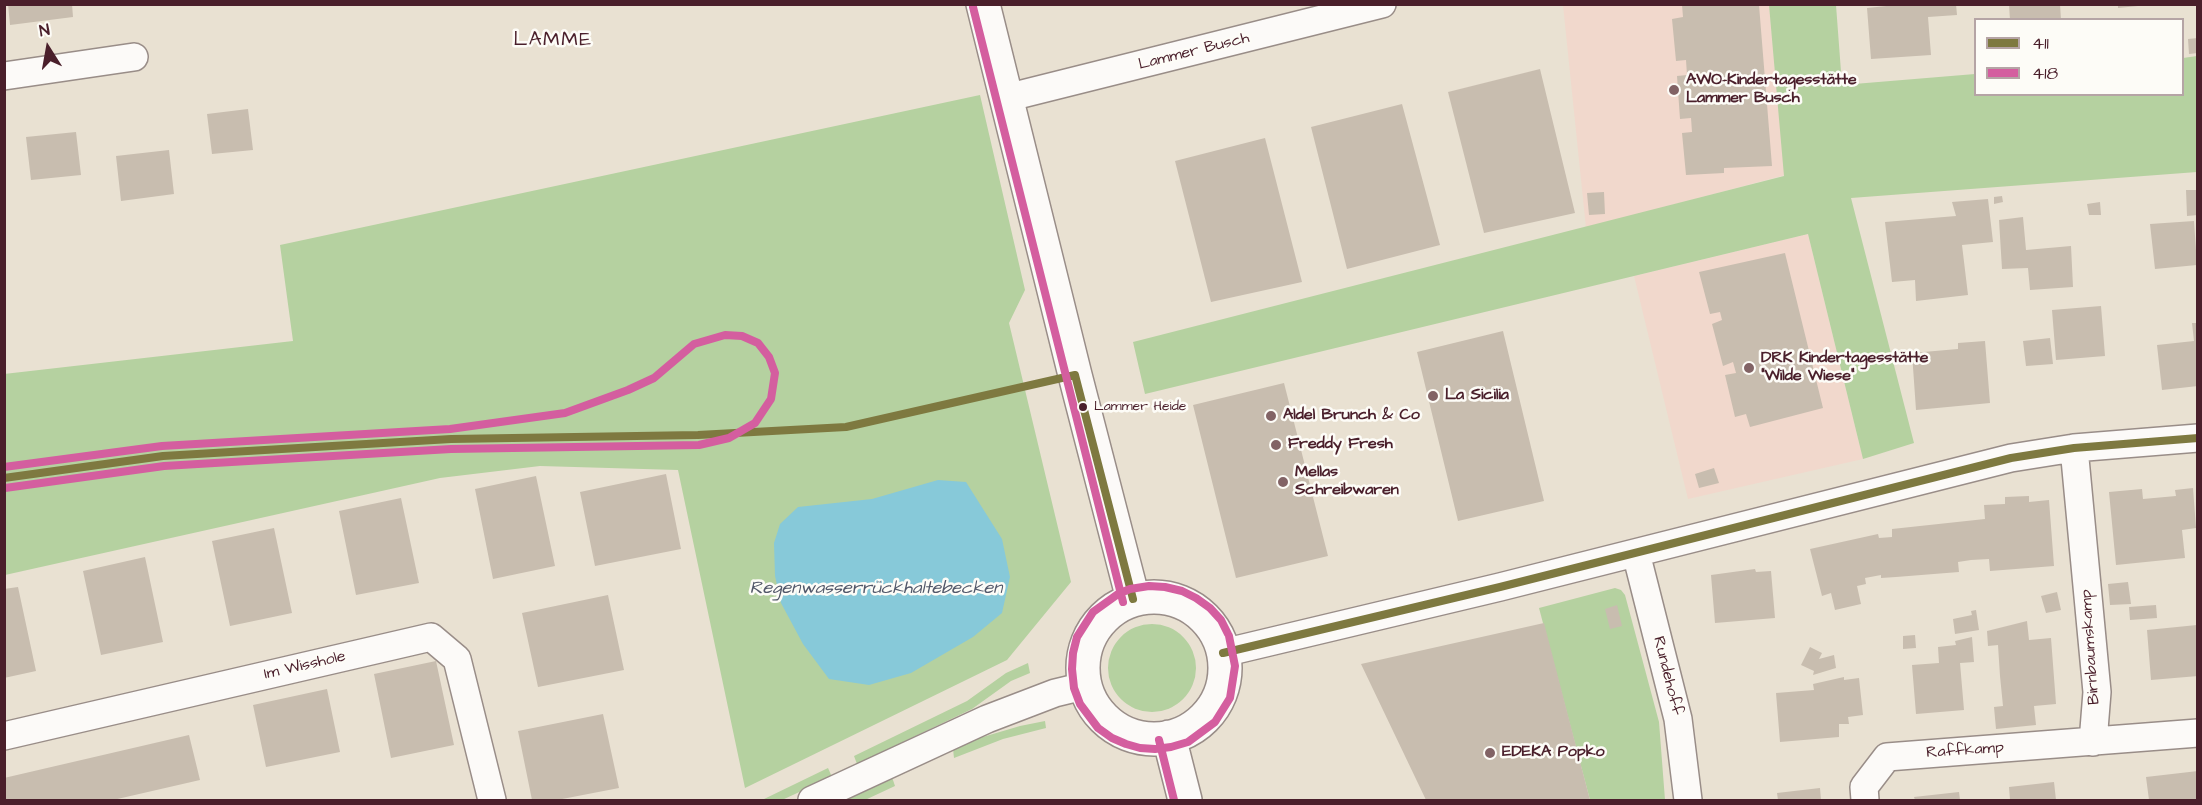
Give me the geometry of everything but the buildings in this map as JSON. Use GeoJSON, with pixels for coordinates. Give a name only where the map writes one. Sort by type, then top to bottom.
{"type":"FeatureCollection","features":[{"type":"Feature","properties":{"kind":"main road"},"geometry":{"type":"LineString","coordinates":[[983,4],[1075,375],[1134,599]]}},
{"type":"Feature","properties":{"kind":"main road"},"geometry":{"type":"LineString","coordinates":[[1149,596],[1163,597],[1191,607],[1212,626],[1223,653],[1224,679],[1214,705],[1197,724],[1169,737],[1142,738],[1117,729],[1096,711],[1084,686],[1083,655],[1094,628],[1110,611],[1134,599],[1149,596]]}},
{"type":"Feature","properties":{"kind":"main road"},"geometry":{"type":"LineString","coordinates":[[1169,737],[1185,801]]}},
{"type":"Feature","properties":{"kind":"street","name":"Lammer Busch"},"geometry":{"type":"LineString","coordinates":[[1006,98],[1382,4]]}},
{"type":"Feature","properties":{"kind":"street"},"geometry":{"type":"LineString","coordinates":[[4,76],[134,57]]}},
{"type":"Feature","properties":{"kind":"street"},"geometry":{"type":"LineString","coordinates":[[1223,653],[1636,553],[2011,458],[2074,448],[2198,438]]}},
{"type":"Feature","properties":{"kind":"street","name":"Birnbaumskamp"},"geometry":{"type":"LineString","coordinates":[[2074,448],[2097,692],[2093,742]]}},
{"type":"Feature","properties":{"kind":"street","name":"Rundehoff"},"geometry":{"type":"LineString","coordinates":[[1636,553],[1678,719],[1688,801]]}},
{"type":"Feature","properties":{"kind":"street","name":"Im Wisshole"},"geometry":{"type":"LineString","coordinates":[[4,736],[431,637],[457,659],[492,801]]}},
{"type":"Feature","properties":{"kind":"street"},"geometry":{"type":"LineString","coordinates":[[812,801],[987,719],[1055,693],[1084,686]]}},
{"type":"Feature","properties":{"kind":"street"},"geometry":{"type":"LineString","coordinates":[[2093,742],[2198,733]]}},
{"type":"Feature","properties":{"kind":"street","name":"Raffkamp"},"geometry":{"type":"LineString","coordinates":[[1865,801],[1864,788],[1887,757],[2093,742]]}},
{"type":"Feature","properties":{"kind":"shaded area","name":"AWO-Kindertagesstätte Lammer Busch"},"geometry":{"type":"Polygon","coordinates":[[[1563,5],[1769,5],[1785,175],[1586,228],[1563,5]]]}},
{"type":"Feature","properties":{"kind":"shaded area","name":"DRK Kindertagesstätte \"Wilde Wiese\""},"geometry":{"type":"Polygon","coordinates":[[[1808,234],[1863,459],[1688,499],[1634,276],[1808,234]]]}},
{"type":"Feature","properties":{"kind":"green space"},"geometry":{"type":"Polygon","coordinates":[[[1769,5],[1836,5],[1842,85],[1974,74],[1974,96],[2184,96],[2184,58],[2197,56],[2197,172],[1851,198],[1914,443],[1863,459],[1808,234],[1145,394],[1133,342],[1784,176],[1769,5]]]}},
{"type":"Feature","properties":{"kind":"green space"},"geometry":{"type":"Polygon","coordinates":[[[980,95],[1025,290],[1009,323],[1071,582],[1007,660],[745,788],[678,470],[540,466],[440,478],[5,575],[4,374],[293,341],[280,245],[980,95]]]}},
{"type":"Feature","properties":{"kind":"green space"},"geometry":{"type":"Polygon","coordinates":[[[1615,588],[1621,590],[1625,595],[1659,722],[1665,800],[1590,800],[1539,608],[1615,588]]]}},
{"type":"Feature","properties":{"kind":"green space"},"geometry":{"type":"Polygon","coordinates":[[[1152,624],[1169,627],[1183,637],[1193,651],[1196,668],[1193,685],[1183,699],[1169,709],[1152,712],[1135,709],[1121,699],[1111,685],[1108,668],[1111,651],[1121,637],[1135,627],[1152,624]]]}},
{"type":"Feature","properties":{"kind":"green space"},"geometry":{"type":"Polygon","coordinates":[[[1028,663],[1030,673],[1011,681],[972,709],[857,764],[854,756],[967,701],[1006,673],[1028,663]]]}},
{"type":"Feature","properties":{"kind":"green space"},"geometry":{"type":"Polygon","coordinates":[[[1045,721],[1046,728],[1003,739],[954,758],[953,749],[976,739],[1045,721]]]}},
{"type":"Feature","properties":{"kind":"green space"},"geometry":{"type":"Polygon","coordinates":[[[828,768],[832,777],[782,800],[762,800],[828,768]]]}},
{"type":"Feature","properties":{"kind":"green space"},"geometry":{"type":"Polygon","coordinates":[[[892,777],[895,786],[865,800],[843,800],[892,777]]]}},
{"type":"Feature","properties":{"kind":"water","name":"Regenwasserrückhaltebecken"},"geometry":{"type":"Polygon","coordinates":[[[938,480],[966,482],[1002,539],[1010,577],[1002,613],[973,637],[911,673],[869,685],[829,679],[803,644],[781,603],[775,576],[774,543],[780,524],[798,507],[872,499],[938,480]]]}},
{"type":"Feature","properties":{"kind":"transit line","name":"418"},"geometry":{"type":"LineString","coordinates":[[973,7],[1123,602]]}},
{"type":"Feature","properties":{"kind":"transit line","name":"418"},"geometry":{"type":"LineString","coordinates":[[4,467],[162,446],[450,429],[565,413],[654,378],[694,344],[725,335],[742,336],[758,343],[769,357],[775,373],[771,399],[755,423],[729,438],[699,445],[451,449],[164,466],[5,488]]}},
{"type":"Feature","properties":{"kind":"transit line","name":"411"},"geometry":{"type":"LineString","coordinates":[[1075,375],[1133,599]]}},
{"type":"Feature","properties":{"kind":"transit line","name":"411"},"geometry":{"type":"LineString","coordinates":[[4,478],[163,456],[451,439],[698,435],[846,427],[1075,375]]}},
{"type":"Feature","properties":{"kind":"transit line","name":"411"},"geometry":{"type":"LineString","coordinates":[[1223,653],[1500,587],[2011,458],[2074,448],[2198,438]]}},
{"type":"Feature","properties":{"kind":"transit line","name":"418"},"geometry":{"type":"LineString","coordinates":[[1228,634],[1221,620],[1210,608],[1182,591],[1149,586],[1130,589],[1118,594],[1093,612],[1077,637],[1072,669],[1074,688],[1080,704],[1098,728],[1126,744],[1155,749],[1188,742],[1215,722],[1230,698],[1235,666],[1229,636]]}},
{"type":"Feature","properties":{"kind":"transit line","name":"418"},"geometry":{"type":"LineString","coordinates":[[1159,740],[1174,800]]}},
{"type":"Feature","properties":{"kind":"place","name":"AWO-Kindertagesstätte Lammer Busch"},"geometry":{"type":"Point","coordinates":[1674,90]}},
{"type":"Feature","properties":{"kind":"place","name":"DRK Kindertagesstätte \"Wilde Wiese\""},"geometry":{"type":"Point","coordinates":[1749,368]}},
{"type":"Feature","properties":{"kind":"place","name":"La Sicilia"},"geometry":{"type":"Point","coordinates":[1433,396]}},
{"type":"Feature","properties":{"kind":"place","name":"Lammer Heide"},"geometry":{"type":"Point","coordinates":[1083,407]}},
{"type":"Feature","properties":{"kind":"place","name":"Aldel Brunch & Co"},"geometry":{"type":"Point","coordinates":[1271,416]}},
{"type":"Feature","properties":{"kind":"place","name":"Freddy Fresh"},"geometry":{"type":"Point","coordinates":[1276,445]}},
{"type":"Feature","properties":{"kind":"place","name":"Mellas Schreibwaren"},"geometry":{"type":"Point","coordinates":[1283,482]}},
{"type":"Feature","properties":{"kind":"place","name":"EDEKA Popko"},"geometry":{"type":"Point","coordinates":[1490,753]}},
{"type":"Feature","properties":{"kind":"district","name":"LAMME"},"geometry":{"type":"Point","coordinates":[553,41]}}]}
